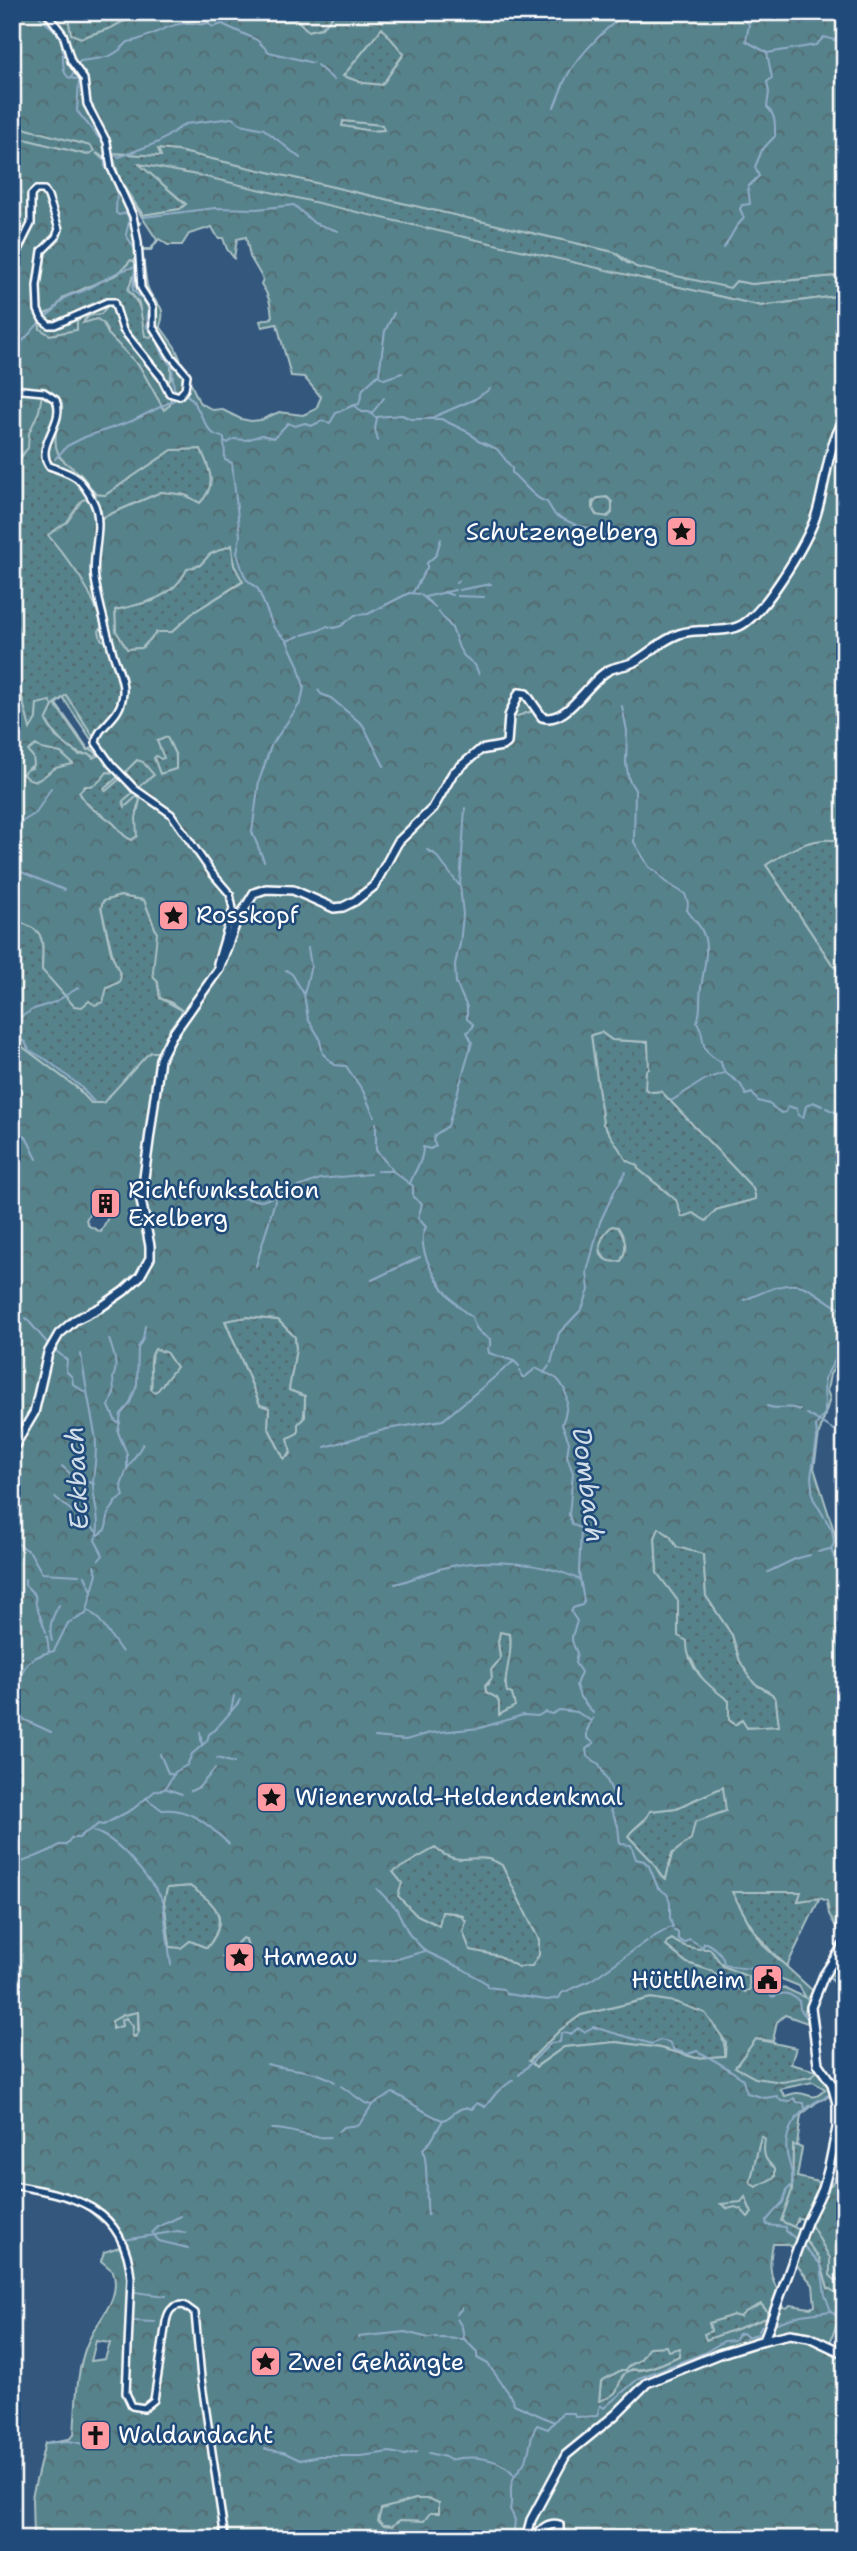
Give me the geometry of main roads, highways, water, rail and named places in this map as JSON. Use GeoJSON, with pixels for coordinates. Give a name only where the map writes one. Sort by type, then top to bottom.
{"type":"FeatureCollection","features":[{"type":"Feature","properties":{"kind":"main road"},"geometry":{"type":"LineString","coordinates":[[12,1450],[33,1413],[48,1353],[59,1334],[75,1320],[124,1291],[140,1276],[150,1258],[141,1200],[160,1059],[174,1031],[219,969],[235,925],[253,895],[258,891],[293,890],[334,908],[349,905],[369,891],[400,839],[433,808],[456,771],[480,750],[507,744],[510,713],[519,693],[526,694],[542,717],[552,718],[568,708],[605,672],[633,662],[675,636],[691,631],[734,628],[749,621],[778,584],[810,530],[819,506],[836,438],[845,419]]}},
{"type":"Feature","properties":{"kind":"main road"},"geometry":{"type":"LineString","coordinates":[[764,2340],[797,2247],[828,2172],[837,2122],[835,2092],[818,2064],[811,2004],[824,1975],[845,1944]]}},
{"type":"Feature","properties":{"kind":"main road"},"geometry":{"type":"LineString","coordinates":[[526,2539],[531,2520],[566,2455],[615,2415],[643,2386],[719,2354],[790,2334],[802,2335],[845,2354]]}},
{"type":"Feature","properties":{"kind":"main road"},"geometry":{"type":"LineString","coordinates":[[535,2539],[546,2527],[559,2525],[559,2531],[545,2539]]}},
{"type":"Feature","properties":{"kind":"waterway"},"geometry":{"type":"LineString","coordinates":[[36,12],[60,38],[65,73],[68,77],[79,80],[77,111],[104,144],[105,166],[117,187],[116,213],[126,213],[128,216],[126,235],[136,251]]}},
{"type":"Feature","properties":{"kind":"waterway"},"geometry":{"type":"LineString","coordinates":[[554,107],[568,75],[582,55],[606,30],[630,12]]}},
{"type":"Feature","properties":{"kind":"waterway"},"geometry":{"type":"LineString","coordinates":[[734,12],[749,24],[746,41],[766,52]]}},
{"type":"Feature","properties":{"kind":"waterway"},"geometry":{"type":"LineString","coordinates":[[72,76],[80,61],[106,57],[128,42],[187,23],[208,23],[213,27],[222,24],[257,40],[269,52],[313,63]]}},
{"type":"Feature","properties":{"kind":"waterway"},"geometry":{"type":"LineString","coordinates":[[767,53],[816,45],[824,37],[845,43]]}},
{"type":"Feature","properties":{"kind":"waterway"},"geometry":{"type":"LineString","coordinates":[[724,248],[744,218],[740,209],[742,205],[750,204],[748,187],[759,176],[755,167],[762,150],[775,136],[775,123],[767,107],[767,82],[772,78],[767,53]]}},
{"type":"Feature","properties":{"kind":"waterway"},"geometry":{"type":"LineString","coordinates":[[317,65],[334,80]]}},
{"type":"Feature","properties":{"kind":"waterway"},"geometry":{"type":"LineString","coordinates":[[111,154],[119,157],[159,142],[185,124],[232,118],[241,124],[264,129],[300,158]]}},
{"type":"Feature","properties":{"kind":"waterway"},"geometry":{"type":"LineString","coordinates":[[144,217],[215,208],[257,209],[294,205],[314,223],[338,231]]}},
{"type":"Feature","properties":{"kind":"waterway"},"geometry":{"type":"LineString","coordinates":[[136,257],[133,290],[148,305],[147,327],[172,367],[174,389],[180,392]]}},
{"type":"Feature","properties":{"kind":"waterway"},"geometry":{"type":"LineString","coordinates":[[45,317],[67,297],[135,267]]}},
{"type":"Feature","properties":{"kind":"waterway"},"geometry":{"type":"LineString","coordinates":[[355,405],[359,404],[363,389],[379,374],[385,331],[394,313]]}},
{"type":"Feature","properties":{"kind":"waterway"},"geometry":{"type":"LineString","coordinates":[[12,353],[40,322]]}},
{"type":"Feature","properties":{"kind":"waterway"},"geometry":{"type":"LineString","coordinates":[[378,375],[384,379],[402,373]]}},
{"type":"Feature","properties":{"kind":"waterway"},"geometry":{"type":"LineString","coordinates":[[429,419],[475,399],[490,389]]}},
{"type":"Feature","properties":{"kind":"waterway"},"geometry":{"type":"LineString","coordinates":[[185,394],[194,402],[210,430],[224,438],[225,460],[232,463],[240,536],[237,553],[242,569],[246,579],[258,589],[274,628],[287,641],[304,687],[301,702],[271,746],[259,781],[252,832],[264,861]]}},
{"type":"Feature","properties":{"kind":"waterway"},"geometry":{"type":"LineString","coordinates":[[372,413],[384,398]]}},
{"type":"Feature","properties":{"kind":"waterway"},"geometry":{"type":"LineString","coordinates":[[55,459],[67,446],[85,437],[132,421],[174,400]]}},
{"type":"Feature","properties":{"kind":"waterway"},"geometry":{"type":"LineString","coordinates":[[234,439],[246,440],[262,435],[274,438],[288,423],[295,426],[305,423],[311,426],[322,421],[330,423],[336,413],[354,405],[362,412],[369,412],[375,417],[402,415],[411,419],[441,419],[497,449],[512,468],[512,473],[533,494],[547,502],[555,515],[607,537]]}},
{"type":"Feature","properties":{"kind":"waterway"},"geometry":{"type":"LineString","coordinates":[[377,418],[375,429],[378,441]]}},
{"type":"Feature","properties":{"kind":"waterway"},"geometry":{"type":"LineString","coordinates":[[225,441],[228,443],[232,440]]}},
{"type":"Feature","properties":{"kind":"waterway"},"geometry":{"type":"LineString","coordinates":[[413,592],[427,568],[427,563],[436,555],[441,539]]}},
{"type":"Feature","properties":{"kind":"waterway"},"geometry":{"type":"LineString","coordinates":[[456,583],[459,580]]}},
{"type":"Feature","properties":{"kind":"waterway"},"geometry":{"type":"LineString","coordinates":[[459,590],[491,584]]}},
{"type":"Feature","properties":{"kind":"waterway"},"geometry":{"type":"LineString","coordinates":[[425,597],[455,590]]}},
{"type":"Feature","properties":{"kind":"waterway"},"geometry":{"type":"LineString","coordinates":[[443,592],[452,595]]}},
{"type":"Feature","properties":{"kind":"waterway"},"geometry":{"type":"LineString","coordinates":[[302,635],[327,626],[341,626],[355,615],[368,614],[409,593],[420,594],[435,607]]}},
{"type":"Feature","properties":{"kind":"waterway"},"geometry":{"type":"LineString","coordinates":[[457,596],[484,597]]}},
{"type":"Feature","properties":{"kind":"waterway"},"geometry":{"type":"LineString","coordinates":[[438,611],[452,628],[464,656],[475,665],[479,674]]}},
{"type":"Feature","properties":{"kind":"waterway"},"geometry":{"type":"LineString","coordinates":[[287,641],[299,636]]}},
{"type":"Feature","properties":{"kind":"waterway"},"geometry":{"type":"LineString","coordinates":[[318,690],[363,725],[384,766]]}},
{"type":"Feature","properties":{"kind":"waterway"},"geometry":{"type":"LineString","coordinates":[[622,706],[627,731],[626,763],[629,780],[635,790],[634,842],[649,867],[664,881],[685,894],[687,910],[705,939],[697,1022],[705,1048],[721,1062],[726,1073],[740,1084],[746,1095],[752,1093],[758,1101],[769,1104],[781,1113],[786,1112],[788,1106],[797,1109],[798,1115],[803,1118],[806,1106],[813,1102],[822,1106]]}},
{"type":"Feature","properties":{"kind":"waterway"},"geometry":{"type":"LineString","coordinates":[[12,800],[16,788]]}},
{"type":"Feature","properties":{"kind":"waterway"},"geometry":{"type":"LineString","coordinates":[[12,828],[36,813],[51,788]]}},
{"type":"Feature","properties":{"kind":"waterway"},"geometry":{"type":"LineString","coordinates":[[465,808],[460,885],[463,915],[455,964],[456,983],[467,1007],[467,1019],[473,1024],[467,1032],[472,1042],[448,1126],[435,1135],[433,1141],[436,1146],[430,1149],[423,1147],[422,1158],[410,1184],[413,1186],[413,1197],[422,1204],[418,1218],[426,1227],[423,1238],[429,1263],[444,1290],[472,1317],[478,1330],[490,1339],[490,1346]]}},
{"type":"Feature","properties":{"kind":"waterway"},"geometry":{"type":"LineString","coordinates":[[427,850],[435,854],[459,885]]}},
{"type":"Feature","properties":{"kind":"waterway"},"geometry":{"type":"LineString","coordinates":[[12,868],[64,890]]}},
{"type":"Feature","properties":{"kind":"waterway"},"geometry":{"type":"LineString","coordinates":[[308,948],[311,966],[304,994],[308,1019],[319,1037],[323,1054],[335,1065],[346,1066],[363,1091],[374,1116]]}},
{"type":"Feature","properties":{"kind":"waterway"},"geometry":{"type":"LineString","coordinates":[[286,970],[292,974],[304,994]]}},
{"type":"Feature","properties":{"kind":"waterway"},"geometry":{"type":"LineString","coordinates":[[12,1022],[78,988]]}},
{"type":"Feature","properties":{"kind":"waterway"},"geometry":{"type":"LineString","coordinates":[[12,1036],[25,1042],[29,1050],[47,1060],[80,1086],[94,1102]]}},
{"type":"Feature","properties":{"kind":"waterway"},"geometry":{"type":"LineString","coordinates":[[709,1078],[724,1073]]}},
{"type":"Feature","properties":{"kind":"waterway"},"geometry":{"type":"LineString","coordinates":[[671,1101],[706,1079]]}},
{"type":"Feature","properties":{"kind":"waterway"},"geometry":{"type":"LineString","coordinates":[[826,1108],[837,1113],[845,1111]]}},
{"type":"Feature","properties":{"kind":"waterway"},"geometry":{"type":"LineString","coordinates":[[376,1123],[376,1150],[393,1171],[410,1184]]}},
{"type":"Feature","properties":{"kind":"waterway"},"geometry":{"type":"LineString","coordinates":[[12,1125],[12,1138]]}},
{"type":"Feature","properties":{"kind":"waterway"},"geometry":{"type":"LineString","coordinates":[[13,1129],[26,1137],[37,1159]]}},
{"type":"Feature","properties":{"kind":"waterway"},"geometry":{"type":"LineString","coordinates":[[377,1171],[393,1171]]}},
{"type":"Feature","properties":{"kind":"waterway"},"geometry":{"type":"LineString","coordinates":[[551,1363],[559,1333],[582,1309],[589,1290],[587,1272],[600,1222],[626,1172]]}},
{"type":"Feature","properties":{"kind":"waterway"},"geometry":{"type":"LineString","coordinates":[[184,1182],[218,1198],[235,1197],[262,1201],[320,1179],[370,1174]]}},
{"type":"Feature","properties":{"kind":"waterway"},"geometry":{"type":"LineString","coordinates":[[256,1266],[276,1197]]}},
{"type":"Feature","properties":{"kind":"waterway"},"geometry":{"type":"LineString","coordinates":[[372,1280],[420,1257]]}},
{"type":"Feature","properties":{"kind":"waterway"},"geometry":{"type":"LineString","coordinates":[[744,1300],[775,1288],[799,1285],[845,1311]]}},
{"type":"Feature","properties":{"kind":"waterway","name":"Eckbach"},"geometry":{"type":"LineString","coordinates":[[26,1318],[49,1345]]}},
{"type":"Feature","properties":{"kind":"waterway"},"geometry":{"type":"LineString","coordinates":[[98,1535],[106,1528],[115,1502],[124,1496],[121,1486],[127,1469],[127,1454],[118,1432],[121,1414],[129,1405],[137,1385],[138,1348],[145,1326]]}},
{"type":"Feature","properties":{"kind":"waterway"},"geometry":{"type":"LineString","coordinates":[[109,1339],[115,1358],[114,1393],[109,1406],[116,1422],[120,1423]]}},
{"type":"Feature","properties":{"kind":"waterway"},"geometry":{"type":"LineString","coordinates":[[845,1343],[824,1379],[825,1413],[816,1425],[817,1439],[811,1477],[813,1498],[832,1530],[834,1543],[831,1549],[845,1589]]}},
{"type":"Feature","properties":{"kind":"waterway"},"geometry":{"type":"LineString","coordinates":[[488,1348],[489,1353],[514,1361],[519,1366]]}},
{"type":"Feature","properties":{"kind":"waterway","name":"Eckbach"},"geometry":{"type":"LineString","coordinates":[[55,1350],[67,1360],[66,1371],[72,1377],[73,1384],[85,1392]]}},
{"type":"Feature","properties":{"kind":"waterway","name":"Eckbach"},"geometry":{"type":"LineString","coordinates":[[81,1354],[96,1440],[93,1489],[98,1519],[95,1540],[103,1555],[99,1560]]}},
{"type":"Feature","properties":{"kind":"waterway"},"geometry":{"type":"LineString","coordinates":[[325,1447],[387,1429],[443,1420],[514,1361]]}},
{"type":"Feature","properties":{"kind":"waterway","name":"Dombach"},"geometry":{"type":"LineString","coordinates":[[544,1373],[549,1366]]}},
{"type":"Feature","properties":{"kind":"waterway","name":"Dombach"},"geometry":{"type":"LineString","coordinates":[[520,1370],[522,1377],[536,1368],[552,1376],[561,1384],[566,1395],[566,1412],[562,1424],[569,1442],[567,1456],[573,1473],[569,1515],[572,1524],[581,1529],[579,1573],[584,1601],[571,1612],[577,1621],[572,1639],[577,1653],[575,1663],[581,1672],[576,1685],[580,1697],[593,1713]]}},
{"type":"Feature","properties":{"kind":"waterway"},"geometry":{"type":"LineString","coordinates":[[767,1406],[800,1410]]}},
{"type":"Feature","properties":{"kind":"waterway"},"geometry":{"type":"LineString","coordinates":[[807,1414],[834,1430]]}},
{"type":"Feature","properties":{"kind":"waterway"},"geometry":{"type":"LineString","coordinates":[[127,1469],[143,1444]]}},
{"type":"Feature","properties":{"kind":"waterway"},"geometry":{"type":"LineString","coordinates":[[62,1466],[74,1477],[94,1484]]}},
{"type":"Feature","properties":{"kind":"waterway"},"geometry":{"type":"LineString","coordinates":[[55,1497],[97,1532]]}},
{"type":"Feature","properties":{"kind":"waterway"},"geometry":{"type":"LineString","coordinates":[[12,1540],[30,1552],[42,1573],[79,1575]]}},
{"type":"Feature","properties":{"kind":"waterway"},"geometry":{"type":"LineString","coordinates":[[818,1552],[830,1549]]}},
{"type":"Feature","properties":{"kind":"waterway"},"geometry":{"type":"LineString","coordinates":[[768,1572],[810,1555]]}},
{"type":"Feature","properties":{"kind":"waterway"},"geometry":{"type":"LineString","coordinates":[[395,1584],[447,1567],[496,1562],[550,1569],[580,1580]]}},
{"type":"Feature","properties":{"kind":"waterway","name":"Eckbach"},"geometry":{"type":"LineString","coordinates":[[12,1691],[19,1684],[28,1663],[40,1655],[54,1651],[68,1623],[86,1614],[97,1573],[94,1566]]}},
{"type":"Feature","properties":{"kind":"waterway"},"geometry":{"type":"LineString","coordinates":[[85,1576],[92,1591]]}},
{"type":"Feature","properties":{"kind":"waterway"},"geometry":{"type":"LineString","coordinates":[[25,1579],[25,1585],[35,1595],[46,1632]]}},
{"type":"Feature","properties":{"kind":"waterway"},"geometry":{"type":"LineString","coordinates":[[52,1641],[51,1622],[59,1605]]}},
{"type":"Feature","properties":{"kind":"waterway"},"geometry":{"type":"LineString","coordinates":[[88,1610],[98,1618],[122,1652]]}},
{"type":"Feature","properties":{"kind":"waterway"},"geometry":{"type":"LineString","coordinates":[[47,1636],[49,1652]]}},
{"type":"Feature","properties":{"kind":"waterway"},"geometry":{"type":"LineString","coordinates":[[231,1710],[234,1696]]}},
{"type":"Feature","properties":{"kind":"waterway"},"geometry":{"type":"LineString","coordinates":[[12,1865],[59,1845],[66,1845],[71,1838],[79,1838],[98,1824],[103,1825],[133,1809],[155,1791],[165,1789],[175,1772],[187,1765],[192,1754],[207,1741],[209,1734],[241,1700]]}},
{"type":"Feature","properties":{"kind":"waterway"},"geometry":{"type":"LineString","coordinates":[[375,1737],[406,1740],[430,1733],[480,1728],[523,1715],[538,1716],[545,1712],[552,1714],[559,1710],[577,1712],[591,1721]]}},
{"type":"Feature","properties":{"kind":"waterway"},"geometry":{"type":"LineString","coordinates":[[12,1714],[51,1732]]}},
{"type":"Feature","properties":{"kind":"waterway","name":"Dombach"},"geometry":{"type":"LineString","coordinates":[[593,1718],[587,1730],[587,1738],[594,1743],[586,1749],[587,1756],[599,1764],[614,1795],[611,1810],[618,1826],[620,1844],[631,1845],[636,1859],[649,1866],[658,1888],[667,1894],[673,1928]]}},
{"type":"Feature","properties":{"kind":"waterway"},"geometry":{"type":"LineString","coordinates":[[200,1732],[202,1745]]}},
{"type":"Feature","properties":{"kind":"waterway"},"geometry":{"type":"LineString","coordinates":[[160,1754],[168,1773],[174,1775]]}},
{"type":"Feature","properties":{"kind":"waterway"},"geometry":{"type":"LineString","coordinates":[[217,1758],[234,1763]]}},
{"type":"Feature","properties":{"kind":"waterway"},"geometry":{"type":"LineString","coordinates":[[191,1791],[199,1787],[215,1769]]}},
{"type":"Feature","properties":{"kind":"waterway"},"geometry":{"type":"LineString","coordinates":[[167,1789],[182,1794]]}},
{"type":"Feature","properties":{"kind":"waterway"},"geometry":{"type":"LineString","coordinates":[[146,1798],[162,1810],[182,1812],[199,1819],[229,1844]]}},
{"type":"Feature","properties":{"kind":"waterway"},"geometry":{"type":"LineString","coordinates":[[94,1831],[110,1839],[124,1851],[154,1886],[163,1901]]}},
{"type":"Feature","properties":{"kind":"waterway"},"geometry":{"type":"LineString","coordinates":[[845,1886],[839,1909],[845,1935]]}},
{"type":"Feature","properties":{"kind":"waterway"},"geometry":{"type":"LineString","coordinates":[[377,1889],[396,1908],[409,1934],[425,1951]]}},
{"type":"Feature","properties":{"kind":"waterway"},"geometry":{"type":"LineString","coordinates":[[163,1904],[171,1965]]}},
{"type":"Feature","properties":{"kind":"waterway"},"geometry":{"type":"LineString","coordinates":[[650,1939],[673,1926]]}},
{"type":"Feature","properties":{"kind":"waterway","name":"Dombach"},"geometry":{"type":"LineString","coordinates":[[674,1931],[678,1932],[678,1939],[684,1943],[689,1939],[703,1947],[704,1943],[707,1943],[721,1954],[724,1964],[736,1968],[758,1969],[767,1992],[773,1997],[783,1994],[793,1996],[799,2001],[800,2009],[809,2020]]}},
{"type":"Feature","properties":{"kind":"waterway"},"geometry":{"type":"LineString","coordinates":[[368,1961],[394,1960],[425,1951],[463,1969],[486,1983],[487,1987],[503,1989],[507,1994],[547,2000],[559,1998],[562,1993],[590,1981],[647,1941]]}},
{"type":"Feature","properties":{"kind":"waterway"},"geometry":{"type":"LineString","coordinates":[[835,1966],[845,1958]]}},
{"type":"Feature","properties":{"kind":"waterway"},"geometry":{"type":"LineString","coordinates":[[829,1976],[845,1988]]}},
{"type":"Feature","properties":{"kind":"waterway"},"geometry":{"type":"LineString","coordinates":[[519,2075],[551,2043],[560,2042],[561,2033],[571,2034],[578,2028],[584,2032],[593,2027],[652,2044],[660,2040],[669,2042],[674,2050],[688,2054],[697,2051],[742,2078],[747,2093],[765,2098],[777,2096],[781,2101],[789,2102],[794,2098],[797,2102],[804,2103],[805,2109]]}},
{"type":"Feature","properties":{"kind":"waterway","name":"Dombach"},"geometry":{"type":"LineString","coordinates":[[814,2059],[814,2067],[824,2077]]}},
{"type":"Feature","properties":{"kind":"waterway"},"geometry":{"type":"LineString","coordinates":[[267,2064],[311,2072],[335,2082]]}},
{"type":"Feature","properties":{"kind":"waterway"},"geometry":{"type":"LineString","coordinates":[[341,2086],[372,2105],[393,2093],[443,2120],[460,2109],[472,2109],[477,2103],[485,2107],[498,2091],[513,2080]]}},
{"type":"Feature","properties":{"kind":"waterway"},"geometry":{"type":"LineString","coordinates":[[836,2092],[845,2088]]}},
{"type":"Feature","properties":{"kind":"waterway"},"geometry":{"type":"LineString","coordinates":[[797,2240],[786,2231],[786,2227],[767,2225],[766,2221],[783,2202],[787,2190],[793,2184],[786,2150],[790,2129],[795,2120],[811,2105],[831,2094]]}},
{"type":"Feature","properties":{"kind":"waterway"},"geometry":{"type":"LineString","coordinates":[[338,2132],[343,2127],[359,2125],[372,2105]]}},
{"type":"Feature","properties":{"kind":"waterway"},"geometry":{"type":"LineString","coordinates":[[428,2215],[423,2149],[443,2120]]}},
{"type":"Feature","properties":{"kind":"waterway"},"geometry":{"type":"LineString","coordinates":[[272,2129],[330,2137]]}},
{"type":"Feature","properties":{"kind":"waterway"},"geometry":{"type":"LineString","coordinates":[[12,2189],[44,2194]]}},
{"type":"Feature","properties":{"kind":"waterway"},"geometry":{"type":"LineString","coordinates":[[72,2194],[86,2201]]}},
{"type":"Feature","properties":{"kind":"waterway"},"geometry":{"type":"LineString","coordinates":[[152,2233],[158,2227],[181,2216]]}},
{"type":"Feature","properties":{"kind":"waterway"},"geometry":{"type":"LineString","coordinates":[[124,2240],[178,2231],[186,2233]]}},
{"type":"Feature","properties":{"kind":"waterway"},"geometry":{"type":"LineString","coordinates":[[153,2234],[159,2241],[188,2248]]}},
{"type":"Feature","properties":{"kind":"waterway"},"geometry":{"type":"LineString","coordinates":[[802,2244],[821,2265],[825,2295],[831,2311],[845,2321]]}},
{"type":"Feature","properties":{"kind":"waterway"},"geometry":{"type":"LineString","coordinates":[[130,2257],[134,2280],[132,2322]]}},
{"type":"Feature","properties":{"kind":"waterway"},"geometry":{"type":"LineString","coordinates":[[134,2292],[166,2296]]}},
{"type":"Feature","properties":{"kind":"waterway"},"geometry":{"type":"LineString","coordinates":[[456,2315],[462,2308]]}},
{"type":"Feature","properties":{"kind":"waterway"},"geometry":{"type":"LineString","coordinates":[[774,2324],[801,2315],[831,2311]]}},
{"type":"Feature","properties":{"kind":"waterway"},"geometry":{"type":"LineString","coordinates":[[457,2319],[464,2339]]}},
{"type":"Feature","properties":{"kind":"waterway"},"geometry":{"type":"LineString","coordinates":[[132,2321],[155,2322]]}},
{"type":"Feature","properties":{"kind":"waterway"},"geometry":{"type":"LineString","coordinates":[[513,2539],[515,2520],[510,2509],[511,2485],[526,2460],[537,2425],[548,2429],[562,2413],[574,2413],[575,2417],[597,2416],[600,2405],[604,2408],[639,2378],[704,2353],[724,2341],[734,2340],[738,2334],[743,2333],[747,2337],[758,2334],[761,2326],[769,2324]]}},
{"type":"Feature","properties":{"kind":"waterway"},"geometry":{"type":"LineString","coordinates":[[358,2337],[405,2332],[429,2338],[437,2337]]}},
{"type":"Feature","properties":{"kind":"waterway"},"geometry":{"type":"LineString","coordinates":[[440,2338],[464,2339],[477,2352],[477,2358],[488,2364],[514,2404],[554,2422]]}},
{"type":"Feature","properties":{"kind":"waterway"},"geometry":{"type":"LineString","coordinates":[[47,2443],[69,2441],[89,2445]]}},
{"type":"Feature","properties":{"kind":"waterway"},"geometry":{"type":"LineString","coordinates":[[265,2449],[283,2452],[300,2460],[319,2456],[361,2456],[390,2452],[404,2455],[417,2452]]}},
{"type":"Feature","properties":{"kind":"waterway"},"geometry":{"type":"LineString","coordinates":[[429,2453],[450,2460],[476,2458],[493,2461],[514,2475]]}},
{"type":"Feature","properties":{"kind":"place","name":"Schutzengelberg"},"geometry":{"type":"Point","coordinates":[681,532]}},
{"type":"Feature","properties":{"kind":"place","name":"Rosskopf"},"geometry":{"type":"Point","coordinates":[173,915]}},
{"type":"Feature","properties":{"kind":"place","name":"Richtfunkstation Exelberg"},"geometry":{"type":"Point","coordinates":[105,1204]}},
{"type":"Feature","properties":{"kind":"place","name":"Wienerwald-Heldendenkmal"},"geometry":{"type":"Point","coordinates":[272,1797]}},
{"type":"Feature","properties":{"kind":"place","name":"Hameau"},"geometry":{"type":"Point","coordinates":[240,1957]}},
{"type":"Feature","properties":{"kind":"place","name":"Hüttlheim"},"geometry":{"type":"Point","coordinates":[768,1980]}},
{"type":"Feature","properties":{"kind":"place","name":"Zwei Gehängte"},"geometry":{"type":"Point","coordinates":[265,2362]}},
{"type":"Feature","properties":{"kind":"place","name":"Waldandacht"},"geometry":{"type":"Point","coordinates":[95,2435]}}]}
